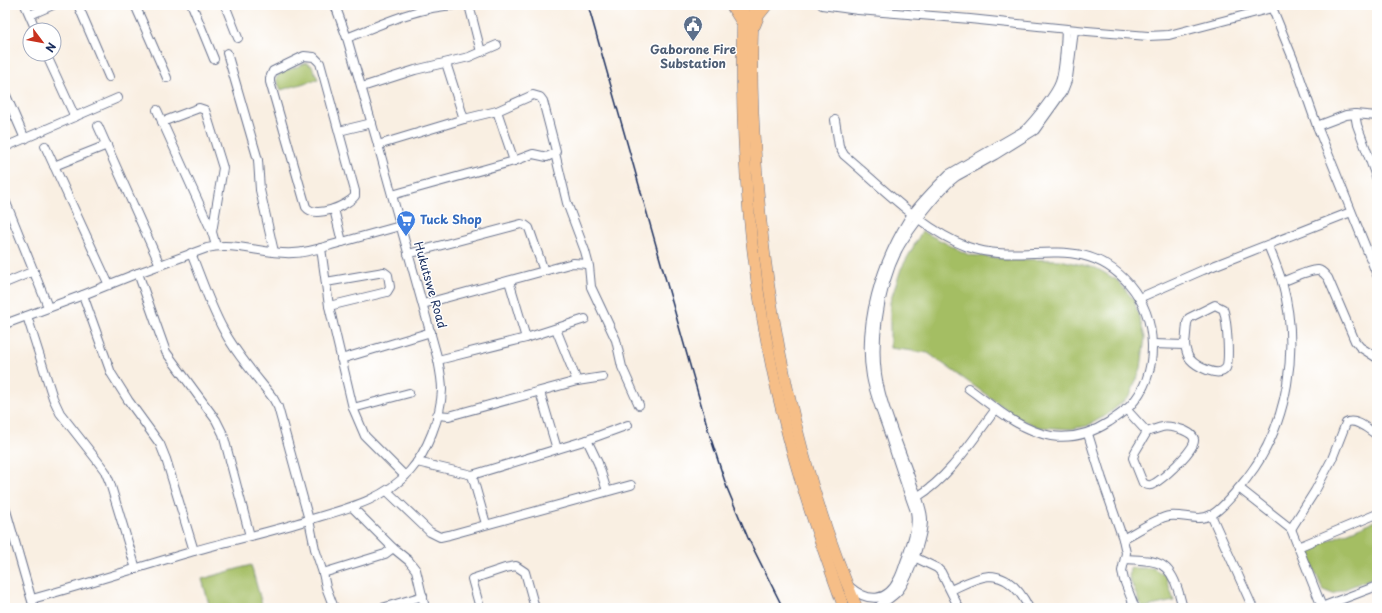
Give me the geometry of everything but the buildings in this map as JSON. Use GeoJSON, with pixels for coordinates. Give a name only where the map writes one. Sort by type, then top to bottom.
{"type":"FeatureCollection","features":[{"type":"Feature","properties":{"kind":"highway"},"geometry":{"type":"LineString","coordinates":[[730,5],[743,24]]}},
{"type":"Feature","properties":{"kind":"highway"},"geometry":{"type":"LineString","coordinates":[[743,5],[742,112],[746,187],[761,308],[776,387],[790,444],[813,521],[844,608]]}},
{"type":"Feature","properties":{"kind":"highway"},"geometry":{"type":"LineString","coordinates":[[754,5],[752,33],[752,84],[758,197],[764,256],[772,311],[783,369],[803,453],[822,518],[856,608]]}},
{"type":"Feature","properties":{"kind":"highway"},"geometry":{"type":"LineString","coordinates":[[752,33],[756,20],[767,5]]}},
{"type":"Feature","properties":{"kind":"street"},"geometry":{"type":"LineString","coordinates":[[25,5],[33,22]]}},
{"type":"Feature","properties":{"kind":"street"},"geometry":{"type":"LineString","coordinates":[[30,15],[53,5]]}},
{"type":"Feature","properties":{"kind":"street"},"geometry":{"type":"LineString","coordinates":[[78,5],[110,77]]}},
{"type":"Feature","properties":{"kind":"street"},"geometry":{"type":"LineString","coordinates":[[135,5],[167,78]]}},
{"type":"Feature","properties":{"kind":"street"},"geometry":{"type":"LineString","coordinates":[[192,5],[214,59]]}},
{"type":"Feature","properties":{"kind":"street"},"geometry":{"type":"LineString","coordinates":[[224,5],[238,38]]}},
{"type":"Feature","properties":{"kind":"street","name":"Hukutswe Road"},"geometry":{"type":"LineString","coordinates":[[32,599],[353,508],[387,491],[405,476],[417,462],[430,437],[437,415],[442,390],[438,360],[362,87],[335,5]]}},
{"type":"Feature","properties":{"kind":"street"},"geometry":{"type":"LineString","coordinates":[[347,38],[415,11],[436,6],[456,5]]}},
{"type":"Feature","properties":{"kind":"street"},"geometry":{"type":"LineString","coordinates":[[469,5],[481,52]]}},
{"type":"Feature","properties":{"kind":"street"},"geometry":{"type":"LineString","coordinates":[[822,5],[880,8],[1087,31],[1148,36],[1160,36],[1271,6],[1296,66],[1317,126],[1377,275]]}},
{"type":"Feature","properties":{"kind":"street"},"geometry":{"type":"LineString","coordinates":[[1049,27],[1059,34],[1068,48]]}},
{"type":"Feature","properties":{"kind":"street"},"geometry":{"type":"LineString","coordinates":[[877,608],[892,597],[903,585],[911,555],[916,524],[915,511],[874,390],[869,364],[868,351],[871,323],[883,272],[892,251],[916,217],[952,180],[995,156],[1030,134],[1038,127],[1066,85],[1068,78],[1068,48],[1070,29]]}},
{"type":"Feature","properties":{"kind":"street"},"geometry":{"type":"LineString","coordinates":[[1068,48],[1087,31]]}},
{"type":"Feature","properties":{"kind":"street"},"geometry":{"type":"LineString","coordinates":[[362,87],[415,70],[469,57],[498,45]]}},
{"type":"Feature","properties":{"kind":"street"},"geometry":{"type":"LineString","coordinates":[[227,53],[258,160],[260,190],[274,252]]}},
{"type":"Feature","properties":{"kind":"street"},"geometry":{"type":"LineString","coordinates":[[304,56],[309,56],[320,63],[355,191],[355,196],[352,200],[334,209],[312,212],[308,211],[306,208],[270,82],[273,71],[304,56]]}},
{"type":"Feature","properties":{"kind":"street"},"geometry":{"type":"LineString","coordinates":[[50,62],[75,117]]}},
{"type":"Feature","properties":{"kind":"street"},"geometry":{"type":"LineString","coordinates":[[446,63],[464,119]]}},
{"type":"Feature","properties":{"kind":"street"},"geometry":{"type":"LineString","coordinates":[[5,93],[25,139]]}},
{"type":"Feature","properties":{"kind":"street"},"geometry":{"type":"LineString","coordinates":[[378,145],[464,119],[497,111],[532,95],[540,97],[556,151],[555,154],[567,203],[585,251],[591,287],[616,340],[622,367],[639,405]]}},
{"type":"Feature","properties":{"kind":"street"},"geometry":{"type":"LineString","coordinates":[[5,146],[25,139],[118,98]]}},
{"type":"Feature","properties":{"kind":"street"},"geometry":{"type":"LineString","coordinates":[[162,122],[199,108],[205,110],[223,168],[212,232]]}},
{"type":"Feature","properties":{"kind":"street"},"geometry":{"type":"LineString","coordinates":[[157,110],[212,232],[216,246]]}},
{"type":"Feature","properties":{"kind":"street"},"geometry":{"type":"LineString","coordinates":[[497,111],[514,162]]}},
{"type":"Feature","properties":{"kind":"street"},"geometry":{"type":"LineString","coordinates":[[1317,126],[1341,117],[1355,114],[1377,116]]}},
{"type":"Feature","properties":{"kind":"street"},"geometry":{"type":"LineString","coordinates":[[1355,114],[1357,125],[1375,167],[1377,179]]}},
{"type":"Feature","properties":{"kind":"street"},"geometry":{"type":"LineString","coordinates":[[835,120],[840,146],[844,155],[916,217],[948,238],[976,249],[1002,253],[1058,252],[1088,256],[1119,274],[1139,298],[1148,316],[1153,344],[1151,362],[1139,394],[1126,409],[1103,426],[1088,434],[1063,436],[1040,433],[1020,425],[968,388]]}},
{"type":"Feature","properties":{"kind":"street"},"geometry":{"type":"LineString","coordinates":[[339,132],[372,123]]}},
{"type":"Feature","properties":{"kind":"street"},"geometry":{"type":"LineString","coordinates":[[98,126],[160,265]]}},
{"type":"Feature","properties":{"kind":"street"},"geometry":{"type":"LineString","coordinates":[[54,166],[107,145]]}},
{"type":"Feature","properties":{"kind":"street"},"geometry":{"type":"LineString","coordinates":[[45,146],[109,285]]}},
{"type":"Feature","properties":{"kind":"street"},"geometry":{"type":"LineString","coordinates":[[392,195],[514,162],[533,154],[547,157],[555,154]]}},
{"type":"Feature","properties":{"kind":"street"},"geometry":{"type":"LineString","coordinates":[[5,200],[8,215],[34,271],[48,307]]}},
{"type":"Feature","properties":{"kind":"street"},"geometry":{"type":"LineString","coordinates":[[334,209],[342,242]]}},
{"type":"Feature","properties":{"kind":"street"},"geometry":{"type":"LineString","coordinates":[[1139,298],[1203,270],[1351,212]]}},
{"type":"Feature","properties":{"kind":"street"},"geometry":{"type":"LineString","coordinates":[[846,584],[863,596],[872,598],[882,596],[890,591],[896,585],[922,529],[923,522],[917,497],[881,394],[875,353],[877,325],[885,285],[898,250],[916,217]]}},
{"type":"Feature","properties":{"kind":"street"},"geometry":{"type":"LineString","coordinates":[[408,254],[520,224],[529,228],[544,271]]}},
{"type":"Feature","properties":{"kind":"street"},"geometry":{"type":"LineString","coordinates":[[5,324],[191,253],[216,246],[291,253],[321,248],[400,226]]}},
{"type":"Feature","properties":{"kind":"street"},"geometry":{"type":"LineString","coordinates":[[1123,539],[1169,516],[1200,518],[1211,515],[1240,488],[1265,452],[1281,412],[1289,368],[1290,344],[1288,318],[1282,282],[1268,245]]}},
{"type":"Feature","properties":{"kind":"street"},"geometry":{"type":"LineString","coordinates":[[321,248],[328,306],[353,408],[365,436],[405,476]]}},
{"type":"Feature","properties":{"kind":"street"},"geometry":{"type":"LineString","coordinates":[[191,253],[229,340],[273,398],[278,407],[309,520],[315,549],[324,573],[326,587],[334,608]]}},
{"type":"Feature","properties":{"kind":"street"},"geometry":{"type":"LineString","coordinates":[[423,304],[573,263],[588,264]]}},
{"type":"Feature","properties":{"kind":"street"},"geometry":{"type":"LineString","coordinates":[[1282,282],[1318,270],[1324,272],[1328,278],[1354,341],[1360,347],[1377,358]]}},
{"type":"Feature","properties":{"kind":"street"},"geometry":{"type":"LineString","coordinates":[[5,284],[34,271]]}},
{"type":"Feature","properties":{"kind":"street"},"geometry":{"type":"LineString","coordinates":[[326,282],[384,272],[388,275],[390,287],[387,292],[328,306]]}},
{"type":"Feature","properties":{"kind":"street"},"geometry":{"type":"LineString","coordinates":[[138,273],[166,352],[216,420],[223,434],[250,536]]}},
{"type":"Feature","properties":{"kind":"street"},"geometry":{"type":"LineString","coordinates":[[509,281],[526,338]]}},
{"type":"Feature","properties":{"kind":"street"},"geometry":{"type":"LineString","coordinates":[[83,295],[111,373],[128,400],[160,444],[166,459],[194,552]]}},
{"type":"Feature","properties":{"kind":"street"},"geometry":{"type":"LineString","coordinates":[[1215,305],[1220,307],[1224,312],[1227,332],[1228,357],[1225,369],[1219,372],[1212,372],[1193,362],[1189,358],[1185,345],[1187,323],[1189,318],[1215,305]]}},
{"type":"Feature","properties":{"kind":"street"},"geometry":{"type":"LineString","coordinates":[[27,316],[53,398],[60,413],[105,471],[136,569]]}},
{"type":"Feature","properties":{"kind":"street"},"geometry":{"type":"LineString","coordinates":[[438,360],[526,338],[585,319]]}},
{"type":"Feature","properties":{"kind":"street"},"geometry":{"type":"LineString","coordinates":[[556,329],[577,381]]}},
{"type":"Feature","properties":{"kind":"street"},"geometry":{"type":"LineString","coordinates":[[341,360],[431,332]]}},
{"type":"Feature","properties":{"kind":"street"},"geometry":{"type":"LineString","coordinates":[[1153,344],[1185,345]]}},
{"type":"Feature","properties":{"kind":"street"},"geometry":{"type":"LineString","coordinates":[[437,415],[449,416],[577,381],[604,377]]}},
{"type":"Feature","properties":{"kind":"street"},"geometry":{"type":"LineString","coordinates":[[540,392],[557,449]]}},
{"type":"Feature","properties":{"kind":"street"},"geometry":{"type":"LineString","coordinates":[[353,408],[409,393]]}},
{"type":"Feature","properties":{"kind":"street"},"geometry":{"type":"LineString","coordinates":[[917,497],[929,490],[947,473],[996,409]]}},
{"type":"Feature","properties":{"kind":"street"},"geometry":{"type":"LineString","coordinates":[[1126,409],[1147,432]]}},
{"type":"Feature","properties":{"kind":"street"},"geometry":{"type":"LineString","coordinates":[[1292,529],[1312,497],[1332,459],[1346,423],[1350,421],[1356,422],[1377,435]]}},
{"type":"Feature","properties":{"kind":"street"},"geometry":{"type":"LineString","coordinates":[[417,462],[472,475],[587,440],[628,425]]}},
{"type":"Feature","properties":{"kind":"street"},"geometry":{"type":"LineString","coordinates":[[1168,426],[1190,434],[1195,440],[1193,448],[1177,464],[1151,485],[1146,485],[1143,483],[1133,458],[1147,432],[1168,426]]}},
{"type":"Feature","properties":{"kind":"street"},"geometry":{"type":"LineString","coordinates":[[1088,434],[1123,539],[1126,553],[1122,571],[1135,608]]}},
{"type":"Feature","properties":{"kind":"street"},"geometry":{"type":"LineString","coordinates":[[587,440],[598,463],[607,491]]}},
{"type":"Feature","properties":{"kind":"street"},"geometry":{"type":"LineString","coordinates":[[472,475],[486,524]]}},
{"type":"Feature","properties":{"kind":"street"},"geometry":{"type":"LineString","coordinates":[[387,491],[430,532],[440,537],[607,491],[631,486]]}},
{"type":"Feature","properties":{"kind":"street"},"geometry":{"type":"LineString","coordinates":[[1240,488],[1292,529],[1320,607],[1377,586]]}},
{"type":"Feature","properties":{"kind":"street"},"geometry":{"type":"LineString","coordinates":[[5,507],[34,608]]}},
{"type":"Feature","properties":{"kind":"street"},"geometry":{"type":"LineString","coordinates":[[353,508],[416,570],[425,608]]}},
{"type":"Feature","properties":{"kind":"street"},"geometry":{"type":"LineString","coordinates":[[1298,547],[1377,514]]}},
{"type":"Feature","properties":{"kind":"street"},"geometry":{"type":"LineString","coordinates":[[1211,515],[1252,608]]}},
{"type":"Feature","properties":{"kind":"street"},"geometry":{"type":"LineString","coordinates":[[324,573],[385,554],[393,548]]}},
{"type":"Feature","properties":{"kind":"street"},"geometry":{"type":"LineString","coordinates":[[911,555],[942,572],[959,608]]}},
{"type":"Feature","properties":{"kind":"street"},"geometry":{"type":"LineString","coordinates":[[1125,559],[1153,562],[1162,564],[1167,568],[1179,591],[1183,608]]}},
{"type":"Feature","properties":{"kind":"street"},"geometry":{"type":"LineString","coordinates":[[480,608],[472,579],[516,566],[525,572],[535,608]]}},
{"type":"Feature","properties":{"kind":"street"},"geometry":{"type":"LineString","coordinates":[[951,590],[979,578],[990,576],[1006,580],[1015,588],[1029,608]]}},
{"type":"Feature","properties":{"kind":"street"},"geometry":{"type":"LineString","coordinates":[[382,608],[423,596]]}},
{"type":"Feature","properties":{"kind":"green space"},"geometry":{"type":"Polygon","coordinates":[[[306,63],[312,66],[318,79],[281,90],[276,79],[280,73],[306,63]]]}},
{"type":"Feature","properties":{"kind":"green space"},"geometry":{"type":"Polygon","coordinates":[[[922,231],[969,255],[1007,259],[1060,260],[1096,268],[1117,280],[1134,300],[1145,337],[1141,368],[1130,396],[1107,415],[1087,426],[1071,429],[1038,427],[1020,419],[928,353],[890,348],[890,302],[901,269],[922,231]]]}},
{"type":"Feature","properties":{"kind":"green space"},"geometry":{"type":"Polygon","coordinates":[[[1377,520],[1377,576],[1333,594],[1323,590],[1309,558],[1310,548],[1377,520]]]}},
{"type":"Feature","properties":{"kind":"green space"},"geometry":{"type":"Polygon","coordinates":[[[251,565],[263,608],[210,608],[202,579],[251,565]]]}},
{"type":"Feature","properties":{"kind":"green space"},"geometry":{"type":"Polygon","coordinates":[[[1130,568],[1153,568],[1166,576],[1174,601],[1142,608],[1129,578],[1130,568]]]}},
{"type":"Feature","properties":{"kind":"railway"},"geometry":{"type":"LineString","coordinates":[[588,5],[710,436],[727,488],[748,538],[783,608]]}},
{"type":"Feature","properties":{"kind":"place","name":"Gaborone Fire Substation"},"geometry":{"type":"Point","coordinates":[693,42]}},
{"type":"Feature","properties":{"kind":"place","name":"Tuck Shop"},"geometry":{"type":"Point","coordinates":[406,237]}}]}
